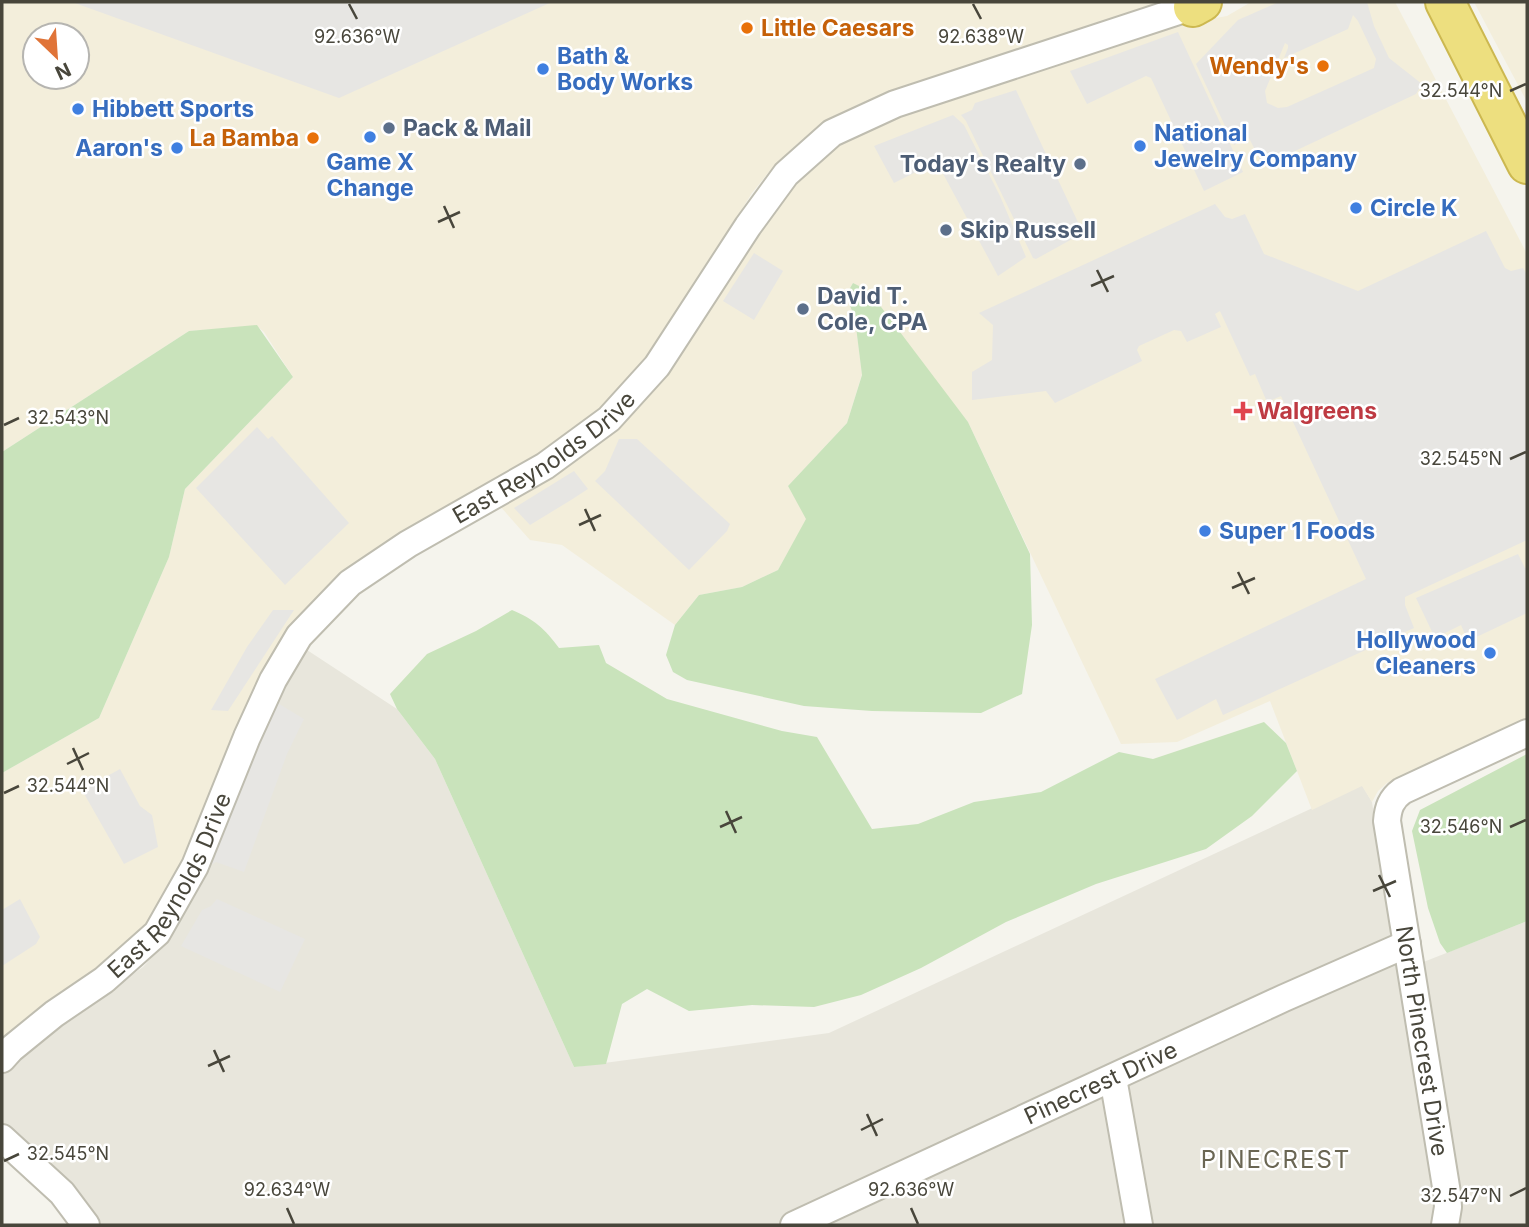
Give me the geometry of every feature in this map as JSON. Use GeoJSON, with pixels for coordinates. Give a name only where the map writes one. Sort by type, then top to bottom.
{"type":"FeatureCollection","features":[{"type":"Feature","properties":{"kind":"highway"},"geometry":{"type":"LineString","coordinates":[[1422,2],[1474,63]]}},
{"type":"Feature","properties":{"kind":"highway"},"geometry":{"type":"LineString","coordinates":[[1445,2],[1527,164]]}},
{"type":"Feature","properties":{"kind":"street","name":"East Reynolds Drive"},"geometry":{"type":"LineString","coordinates":[[2,1059],[54,1014],[104,980],[157,933],[195,866],[247,737],[273,680],[299,636],[350,583],[408,544],[545,466],[609,419],[657,366],[748,226],[786,174],[832,133],[895,104],[1200,3]]}},
{"type":"Feature","properties":{"kind":"street","name":"North Pinecrest Drive"},"geometry":{"type":"LineString","coordinates":[[1445,1225],[1448,1214],[1447,1193],[1387,821],[1391,801],[1402,791],[1527,733]]}},
{"type":"Feature","properties":{"kind":"street","name":"Pinecrest Drive"},"geometry":{"type":"LineString","coordinates":[[794,1225],[1406,944]]}},
{"type":"Feature","properties":{"kind":"street"},"geometry":{"type":"LineString","coordinates":[[1113,1078],[1139,1225]]}},
{"type":"Feature","properties":{"kind":"street"},"geometry":{"type":"LineString","coordinates":[[2,1138],[62,1193],[86,1225]]}},
{"type":"Feature","properties":{"kind":"shaded area"},"geometry":{"type":"Polygon","coordinates":[[[2,2],[1163,2],[902,87],[857,105],[822,125],[797,144],[773,167],[752,193],[669,326],[634,374],[609,401],[563,438],[323,597],[155,916],[118,955],[2,1042],[2,773],[99,718],[169,557],[185,489],[293,377],[264,332],[257,326],[189,331],[2,452],[2,2]]]}},
{"type":"Feature","properties":{"kind":"shaded area"},"geometry":{"type":"Polygon","coordinates":[[[72,2],[552,2],[339,98],[72,2]]]}},
{"type":"Feature","properties":{"kind":"shaded area"},"geometry":{"type":"Polygon","coordinates":[[[1251,2],[1395,2],[1527,254],[1527,719],[1387,783],[1378,791],[1372,802],[1362,786],[1312,810],[1270,701],[1177,742],[1121,744],[968,422],[853,283],[846,295],[855,319],[862,374],[847,423],[788,486],[807,519],[778,570],[742,587],[699,595],[675,625],[562,545],[530,540],[499,505],[555,472],[771,205],[841,140],[933,102],[1134,41],[1176,25],[1227,16],[1251,2]]]}},
{"type":"Feature","properties":{"kind":"shaded area"},"geometry":{"type":"Polygon","coordinates":[[[1279,2],[1367,2],[1374,26],[1389,58],[1422,84],[1416,94],[1263,166],[1249,138],[1234,145],[1196,64],[1238,20],[1279,2]],[[1353,15],[1348,29],[1284,58],[1288,48],[1285,43],[1265,91],[1267,103],[1278,108],[1287,107],[1374,68],[1376,59],[1353,15]]]}},
{"type":"Feature","properties":{"kind":"shaded area"},"geometry":{"type":"Polygon","coordinates":[[[1474,2],[1527,2],[1527,102],[1501,53],[1474,2]]]}},
{"type":"Feature","properties":{"kind":"shaded area"},"geometry":{"type":"Polygon","coordinates":[[[1178,32],[1243,172],[1204,191],[1151,78],[1146,76],[1087,104],[1070,71],[1178,32]]]}},
{"type":"Feature","properties":{"kind":"shaded area"},"geometry":{"type":"Polygon","coordinates":[[[1016,90],[1083,233],[1036,259],[1033,258],[961,115],[972,110],[975,103],[1016,90]]]}},
{"type":"Feature","properties":{"kind":"shaded area"},"geometry":{"type":"Polygon","coordinates":[[[953,115],[964,125],[1000,196],[1026,257],[998,276],[940,168],[934,165],[926,167],[894,183],[874,146],[953,115]]]}},
{"type":"Feature","properties":{"kind":"shaded area"},"geometry":{"type":"Polygon","coordinates":[[[1215,204],[1225,217],[1232,219],[1245,214],[1264,254],[1358,291],[1486,231],[1505,268],[1511,271],[1523,268],[1527,275],[1527,540],[1405,597],[1405,605],[1414,628],[1223,715],[1216,699],[1177,720],[1155,679],[1366,579],[1281,396],[1267,402],[1255,374],[1250,376],[1220,311],[1215,314],[1221,327],[1187,342],[1181,331],[1174,330],[1139,346],[1137,350],[1142,361],[1055,403],[1046,391],[972,400],[972,372],[992,360],[993,325],[979,313],[1215,204]]]}},
{"type":"Feature","properties":{"kind":"shaded area"},"geometry":{"type":"Polygon","coordinates":[[[754,253],[783,271],[754,320],[723,301],[754,253]]]}},
{"type":"Feature","properties":{"kind":"shaded area"},"geometry":{"type":"Polygon","coordinates":[[[257,427],[268,439],[272,436],[349,523],[285,585],[196,488],[257,427]]]}},
{"type":"Feature","properties":{"kind":"shaded area"},"geometry":{"type":"Polygon","coordinates":[[[619,439],[637,439],[730,524],[727,531],[689,570],[595,481],[605,471],[619,439]]]}},
{"type":"Feature","properties":{"kind":"shaded area"},"geometry":{"type":"Polygon","coordinates":[[[574,471],[588,489],[571,500],[530,525],[514,508],[574,471]]]}},
{"type":"Feature","properties":{"kind":"shaded area"},"geometry":{"type":"Polygon","coordinates":[[[1518,554],[1527,568],[1527,613],[1468,641],[1461,625],[1435,638],[1416,598],[1518,554]]]}},
{"type":"Feature","properties":{"kind":"shaded area"},"geometry":{"type":"Polygon","coordinates":[[[273,610],[294,610],[228,711],[211,710],[247,647],[273,610]]]}},
{"type":"Feature","properties":{"kind":"shaded area"},"geometry":{"type":"Polygon","coordinates":[[[307,650],[397,709],[435,759],[574,1067],[829,1033],[1362,785],[1372,802],[1397,969],[1421,963],[1527,921],[1527,1225],[93,1225],[2,1122],[2,1075],[41,1040],[143,967],[168,940],[211,865],[280,693],[307,650]]]}},
{"type":"Feature","properties":{"kind":"shaded area"},"geometry":{"type":"Polygon","coordinates":[[[276,702],[304,719],[287,754],[244,872],[216,862],[211,865],[276,702]]]}},
{"type":"Feature","properties":{"kind":"shaded area"},"geometry":{"type":"Polygon","coordinates":[[[120,769],[140,806],[152,815],[158,847],[124,864],[82,790],[120,769]]]}},
{"type":"Feature","properties":{"kind":"shaded area"},"geometry":{"type":"Polygon","coordinates":[[[20,899],[40,937],[36,944],[2,966],[2,910],[20,899]]]}},
{"type":"Feature","properties":{"kind":"shaded area"},"geometry":{"type":"Polygon","coordinates":[[[217,899],[305,939],[280,992],[181,946],[202,910],[217,899]]]}},
{"type":"Feature","properties":{"kind":"green space"},"geometry":{"type":"Polygon","coordinates":[[[853,283],[869,291],[968,422],[1030,554],[1032,625],[1022,694],[981,713],[872,711],[804,706],[687,680],[673,672],[666,655],[675,625],[699,595],[742,587],[778,570],[806,519],[788,486],[847,423],[862,375],[855,319],[846,295],[853,283]]]}},
{"type":"Feature","properties":{"kind":"green space"},"geometry":{"type":"Polygon","coordinates":[[[257,325],[293,377],[185,489],[169,557],[99,718],[2,773],[2,452],[189,331],[257,325]]]}},
{"type":"Feature","properties":{"kind":"green space"},"geometry":{"type":"Polygon","coordinates":[[[512,610],[538,625],[559,648],[599,645],[606,663],[667,699],[782,731],[817,737],[872,829],[918,824],[974,802],[1041,792],[1119,752],[1153,759],[1264,722],[1286,743],[1297,771],[1252,816],[1206,849],[1096,884],[1006,922],[921,968],[861,995],[814,1007],[752,1005],[689,1011],[647,989],[622,1004],[606,1064],[574,1067],[435,759],[397,709],[390,694],[427,654],[476,631],[512,610]]]}},
{"type":"Feature","properties":{"kind":"green space"},"geometry":{"type":"Polygon","coordinates":[[[1527,754],[1527,921],[1447,953],[1440,943],[1428,908],[1412,831],[1420,810],[1527,754]]]}},
{"type":"Feature","properties":{"kind":"place","name":"Little Caesars"},"geometry":{"type":"Point","coordinates":[747,28]}},
{"type":"Feature","properties":{"kind":"place","name":"Wendy's"},"geometry":{"type":"Point","coordinates":[1323,66]}},
{"type":"Feature","properties":{"kind":"place","name":"Bath & Body Works"},"geometry":{"type":"Point","coordinates":[543,69]}},
{"type":"Feature","properties":{"kind":"place","name":"Hibbett Sports"},"geometry":{"type":"Point","coordinates":[78,109]}},
{"type":"Feature","properties":{"kind":"place","name":"Pack & Mail"},"geometry":{"type":"Point","coordinates":[389,128]}},
{"type":"Feature","properties":{"kind":"place","name":"Game X Change"},"geometry":{"type":"Point","coordinates":[370,137]}},
{"type":"Feature","properties":{"kind":"place","name":"La Bamba"},"geometry":{"type":"Point","coordinates":[313,138]}},
{"type":"Feature","properties":{"kind":"place","name":"National Jewelry Company"},"geometry":{"type":"Point","coordinates":[1140,146]}},
{"type":"Feature","properties":{"kind":"place","name":"Aaron's"},"geometry":{"type":"Point","coordinates":[177,148]}},
{"type":"Feature","properties":{"kind":"place","name":"Today's Realty"},"geometry":{"type":"Point","coordinates":[1080,164]}},
{"type":"Feature","properties":{"kind":"place","name":"Circle K"},"geometry":{"type":"Point","coordinates":[1356,208]}},
{"type":"Feature","properties":{"kind":"place","name":"Skip Russell"},"geometry":{"type":"Point","coordinates":[946,230]}},
{"type":"Feature","properties":{"kind":"place","name":"David T. Cole, CPA"},"geometry":{"type":"Point","coordinates":[803,309]}},
{"type":"Feature","properties":{"kind":"place","name":"Walgreens"},"geometry":{"type":"Point","coordinates":[1243,411]}},
{"type":"Feature","properties":{"kind":"place","name":"Super 1 Foods"},"geometry":{"type":"Point","coordinates":[1205,531]}},
{"type":"Feature","properties":{"kind":"place","name":"Hollywood Cleaners"},"geometry":{"type":"Point","coordinates":[1490,653]}},
{"type":"Feature","properties":{"kind":"district","name":"PINECREST"},"geometry":{"type":"Point","coordinates":[1276,1160]}}]}
